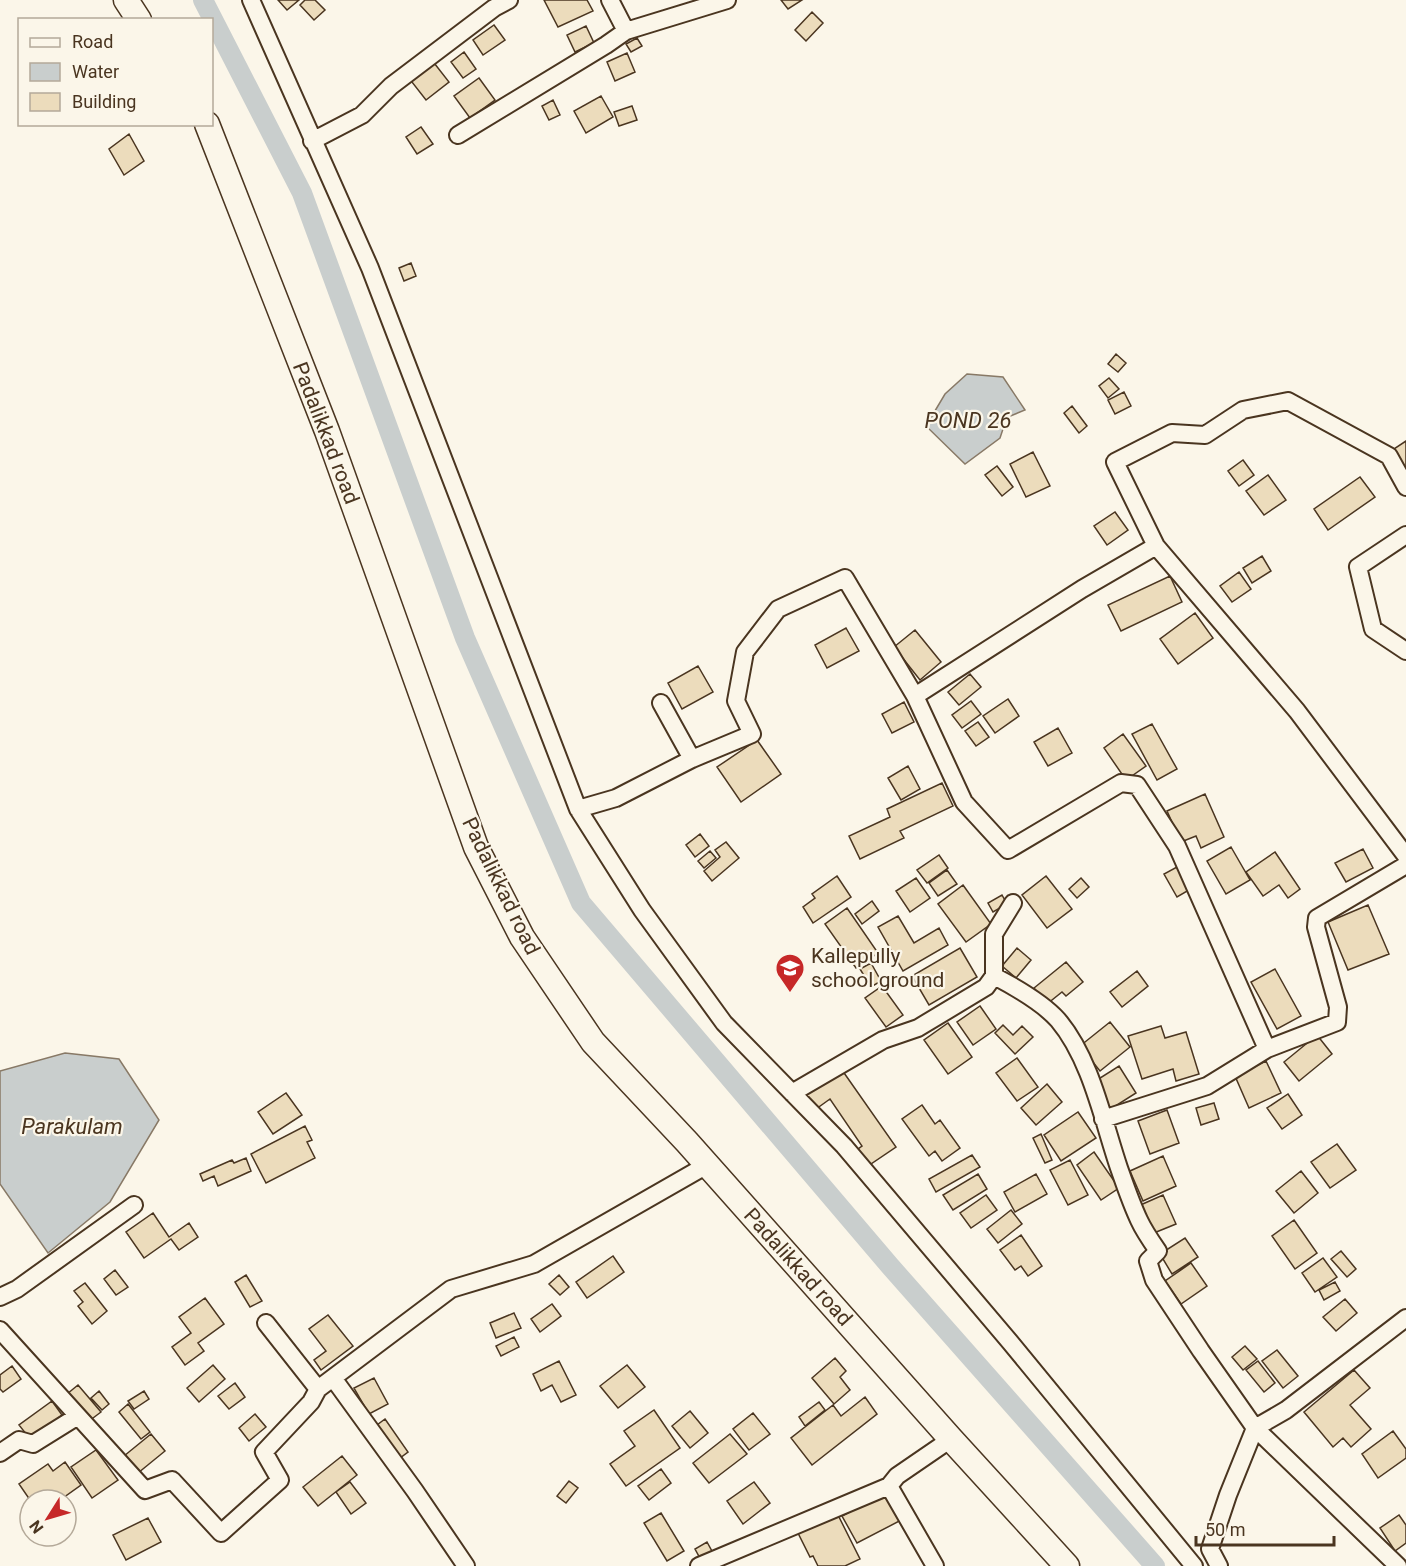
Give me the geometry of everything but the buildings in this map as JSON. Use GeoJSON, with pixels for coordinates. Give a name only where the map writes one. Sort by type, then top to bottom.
{"type":"FeatureCollection","features":[{"type":"Feature","properties":{"kind":"street"},"geometry":{"type":"LineString","coordinates":[[126,0],[138,18]]}},
{"type":"Feature","properties":{"kind":"street"},"geometry":{"type":"LineString","coordinates":[[251,0],[370,268],[578,808],[642,910],[724,1023],[844,1146],[1010,1342],[1194,1566]]}},
{"type":"Feature","properties":{"kind":"street"},"geometry":{"type":"LineString","coordinates":[[312,141],[362,115],[391,86],[491,4],[509,0]]}},
{"type":"Feature","properties":{"kind":"street"},"geometry":{"type":"LineString","coordinates":[[610,0],[626,31]]}},
{"type":"Feature","properties":{"kind":"street"},"geometry":{"type":"LineString","coordinates":[[458,135],[626,31],[727,0]]}},
{"type":"Feature","properties":{"kind":"street","name":"Padalikkad road"},"geometry":{"type":"LineString","coordinates":[[208,126],[327,431],[476,847],[522,937],[593,1042],[707,1165],[1067,1566]]}},
{"type":"Feature","properties":{"kind":"street"},"geometry":{"type":"LineString","coordinates":[[1406,487],[1389,456],[1288,400],[1243,410],[1205,435],[1172,433],[1115,462],[1156,546],[1297,711],[1406,856]]}},
{"type":"Feature","properties":{"kind":"street"},"geometry":{"type":"LineString","coordinates":[[1406,535],[1358,567],[1373,629],[1406,651]]}},
{"type":"Feature","properties":{"kind":"street"},"geometry":{"type":"LineString","coordinates":[[915,696],[1082,589],[1156,546]]}},
{"type":"Feature","properties":{"kind":"street"},"geometry":{"type":"LineString","coordinates":[[578,808],[616,798],[692,759],[752,734],[736,701],[745,652],[778,609],[845,578],[915,696],[964,802],[1008,850],[1121,783],[1137,785],[1177,846],[1267,1049]]}},
{"type":"Feature","properties":{"kind":"street"},"geometry":{"type":"LineString","coordinates":[[661,703],[692,759]]}},
{"type":"Feature","properties":{"kind":"street"},"geometry":{"type":"LineString","coordinates":[[1103,1119],[1206,1086],[1267,1049],[1337,1022],[1338,1007],[1316,927],[1317,918],[1406,866]]}},
{"type":"Feature","properties":{"kind":"street"},"geometry":{"type":"LineString","coordinates":[[792,1093],[883,1040],[918,1028],[986,987],[994,976],[994,934],[1013,903]]}},
{"type":"Feature","properties":{"kind":"street"},"geometry":{"type":"LineString","coordinates":[[994,976],[1012,985],[1057,1019],[1074,1042],[1094,1089],[1119,1169],[1139,1221],[1158,1251],[1148,1261],[1154,1280],[1201,1351],[1255,1428],[1398,1566]]}},
{"type":"Feature","properties":{"kind":"street"},"geometry":{"type":"LineString","coordinates":[[0,1330],[145,1490],[172,1480],[222,1533],[280,1480],[264,1452],[311,1402],[318,1389],[451,1289],[534,1264],[707,1165]]}},
{"type":"Feature","properties":{"kind":"street"},"geometry":{"type":"LineString","coordinates":[[0,1297],[17,1289],[134,1205]]}},
{"type":"Feature","properties":{"kind":"street"},"geometry":{"type":"LineString","coordinates":[[1219,1566],[1210,1549],[1228,1495],[1255,1428],[1311,1392],[1406,1318]]}},
{"type":"Feature","properties":{"kind":"street"},"geometry":{"type":"LineString","coordinates":[[266,1323],[318,1389]]}},
{"type":"Feature","properties":{"kind":"street"},"geometry":{"type":"LineString","coordinates":[[333,1378],[466,1566]]}},
{"type":"Feature","properties":{"kind":"street"},"geometry":{"type":"LineString","coordinates":[[0,1453],[19,1440],[33,1444],[78,1416]]}},
{"type":"Feature","properties":{"kind":"street"},"geometry":{"type":"LineString","coordinates":[[699,1566],[889,1486],[897,1476],[951,1439]]}},
{"type":"Feature","properties":{"kind":"street"},"geometry":{"type":"LineString","coordinates":[[889,1486],[935,1566]]}},
{"type":"Feature","properties":{"kind":"water","name":"POND 26"},"geometry":{"type":"Polygon","coordinates":[[[967,374],[1003,377],[1025,410],[1003,419],[1000,438],[965,464],[926,426],[945,394],[967,374]]]}},
{"type":"Feature","properties":{"kind":"water","name":"Parakulam"},"geometry":{"type":"Polygon","coordinates":[[[65,1053],[119,1059],[159,1120],[110,1202],[48,1253],[0,1184],[0,1071],[65,1053]]]}},
{"type":"Feature","properties":{"kind":"waterway"},"geometry":{"type":"LineString","coordinates":[[203,0],[212,18]]}},
{"type":"Feature","properties":{"kind":"waterway"},"geometry":{"type":"LineString","coordinates":[[213,19],[302,193],[465,638],[581,903],[890,1266],[1155,1566]]}},
{"type":"Feature","properties":{"kind":"place","name":"Kallepully school ground"},"geometry":{"type":"Point","coordinates":[790,994]}}]}
